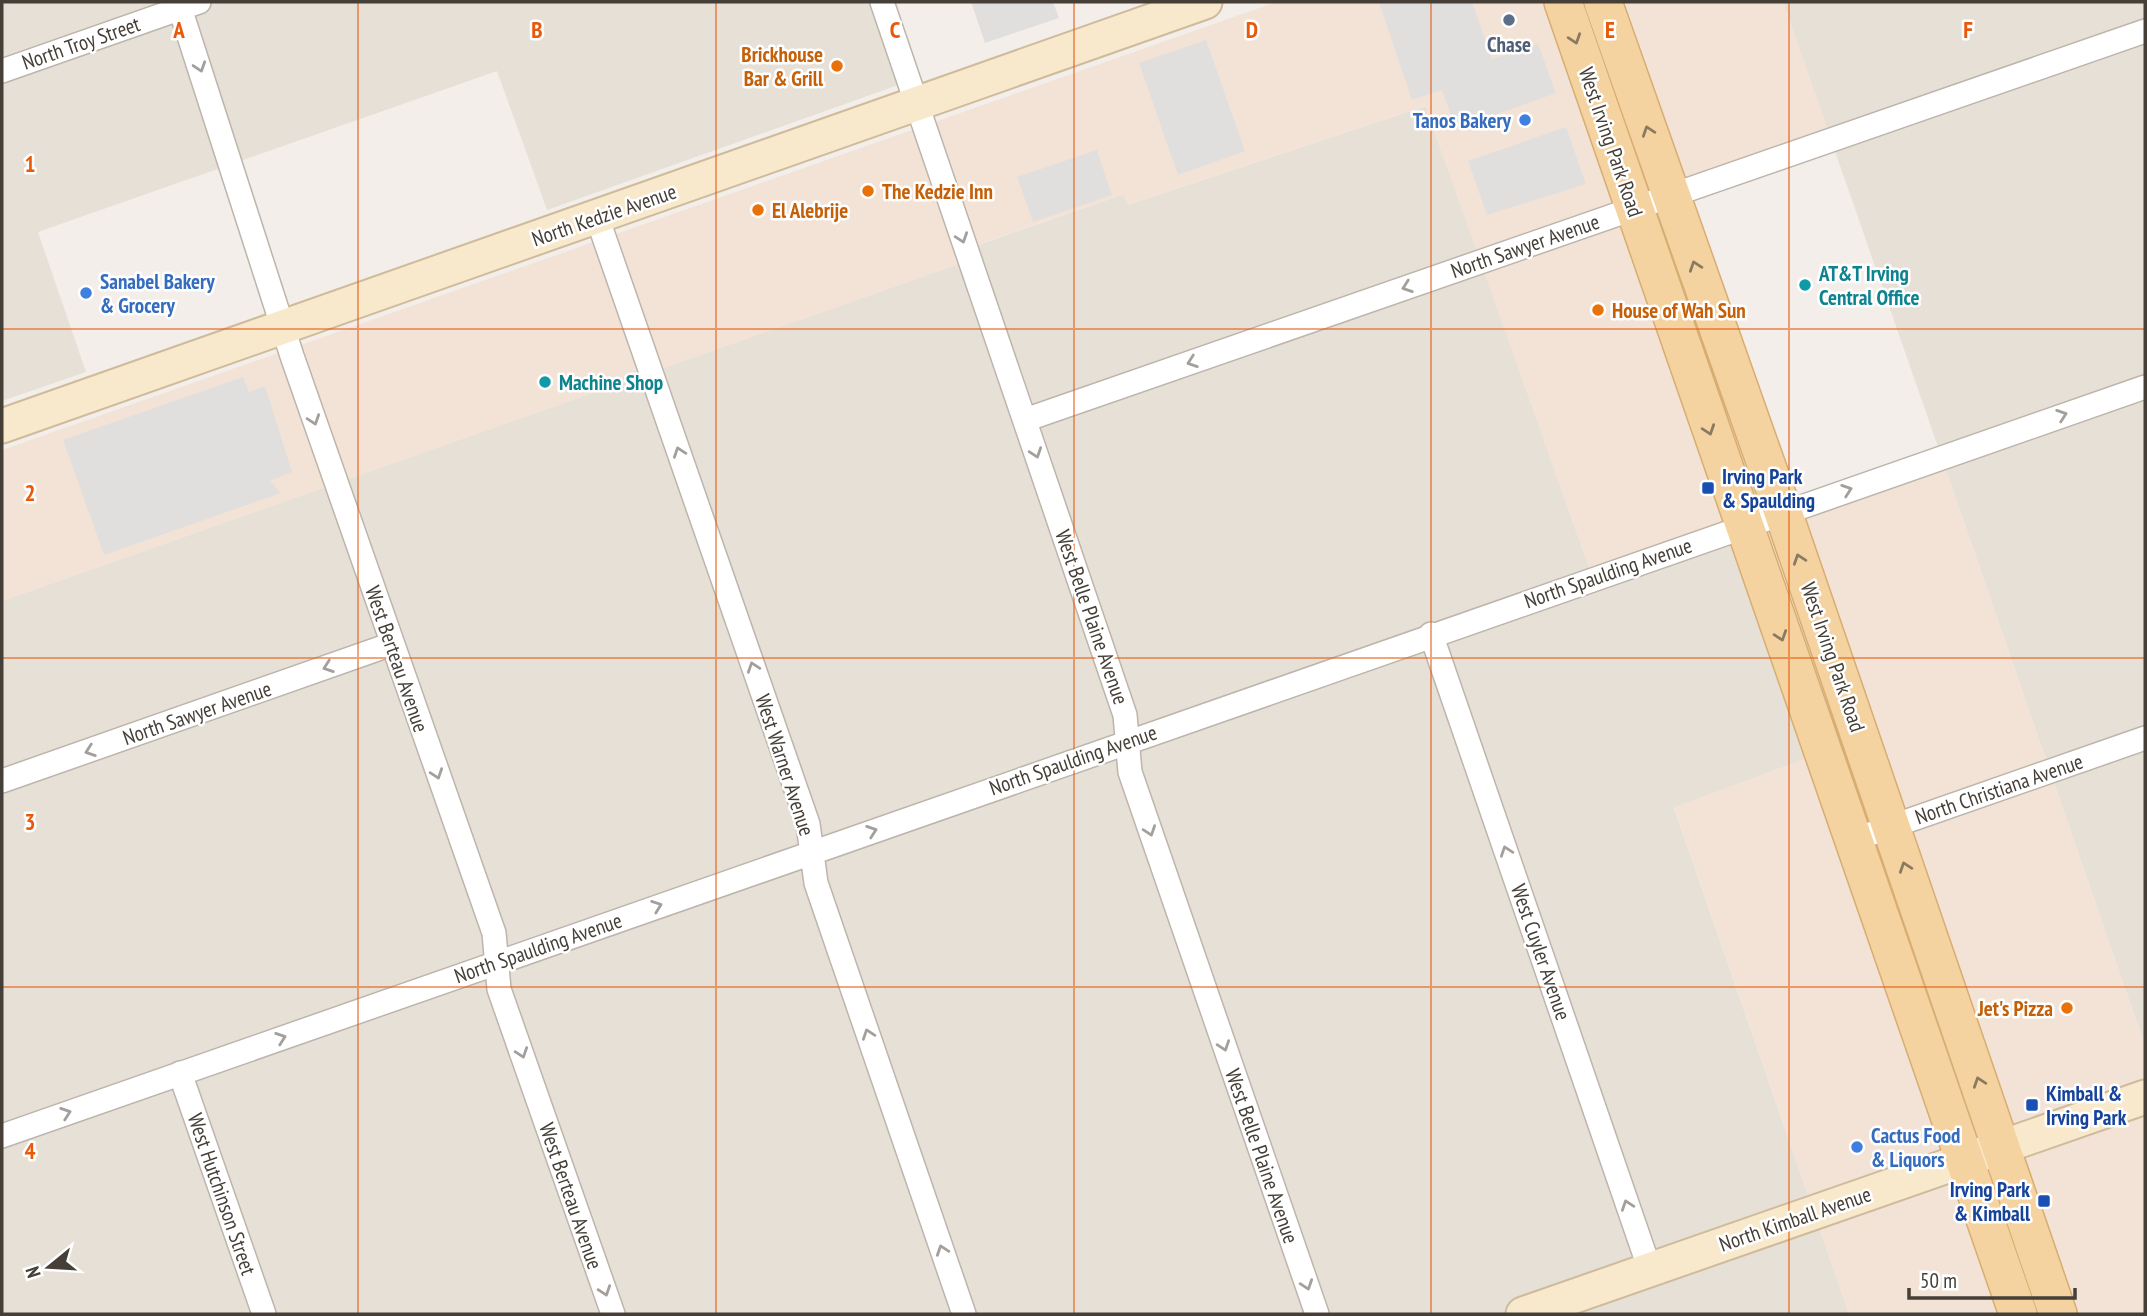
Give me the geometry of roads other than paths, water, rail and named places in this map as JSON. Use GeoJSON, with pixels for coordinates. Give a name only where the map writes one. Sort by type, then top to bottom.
{"type":"FeatureCollection","features":[{"type":"Feature","properties":{"kind":"main road","name":"North Kedzie Avenue"},"geometry":{"type":"LineString","coordinates":[[2,426],[1205,2]]}},
{"type":"Feature","properties":{"kind":"main road","name":"West Irving Park Road"},"geometry":{"type":"LineString","coordinates":[[1563,2],[1742,526],[2018,1314]]}},
{"type":"Feature","properties":{"kind":"main road","name":"West Irving Park Road"},"geometry":{"type":"LineString","coordinates":[[1602,2],[1783,512],[2058,1314]]}},
{"type":"Feature","properties":{"kind":"main road","name":"North Kimball Avenue"},"geometry":{"type":"LineString","coordinates":[[1524,1314],[2145,1097]]}},
{"type":"Feature","properties":{"kind":"street","name":"West Belle Plaine Avenue"},"geometry":{"type":"LineString","coordinates":[[882,2],[1125,712],[1130,772],[1317,1314]]}},
{"type":"Feature","properties":{"kind":"street","name":"North Troy Street"},"geometry":{"type":"LineString","coordinates":[[2,71],[186,4]]}},
{"type":"Feature","properties":{"kind":"street","name":"West Berteau Avenue"},"geometry":{"type":"LineString","coordinates":[[186,4],[284,327],[496,941],[499,989],[613,1314]]}},
{"type":"Feature","properties":{"kind":"street","name":"North Sawyer Avenue"},"geometry":{"type":"LineString","coordinates":[[1025,420],[2145,31]]}},
{"type":"Feature","properties":{"kind":"street","name":"West Warner Avenue"},"geometry":{"type":"LineString","coordinates":[[597,217],[808,824],[816,883],[964,1314]]}},
{"type":"Feature","properties":{"kind":"street","name":"North Spaulding Avenue"},"geometry":{"type":"LineString","coordinates":[[2,1136],[2145,387]]}},
{"type":"Feature","properties":{"kind":"street","name":"West Cuyler Avenue"},"geometry":{"type":"LineString","coordinates":[[1432,634],[1650,1270]]}},
{"type":"Feature","properties":{"kind":"street","name":"North Sawyer Avenue"},"geometry":{"type":"LineString","coordinates":[[2,781],[392,645]]}},
{"type":"Feature","properties":{"kind":"street","name":"North Christiana Avenue"},"geometry":{"type":"LineString","coordinates":[[1853,840],[2145,738]]}},
{"type":"Feature","properties":{"kind":"street","name":"West Hutchinson Street"},"geometry":{"type":"LineString","coordinates":[[180,1073],[264,1314]]}},
{"type":"Feature","properties":{"kind":"place","name":"Chase"},"geometry":{"type":"Point","coordinates":[1509,20]}},
{"type":"Feature","properties":{"kind":"place","name":"Brickhouse Bar & Grill"},"geometry":{"type":"Point","coordinates":[837,66]}},
{"type":"Feature","properties":{"kind":"place","name":"Tanos Bakery"},"geometry":{"type":"Point","coordinates":[1525,120]}},
{"type":"Feature","properties":{"kind":"place","name":"The Kedzie Inn"},"geometry":{"type":"Point","coordinates":[868,191]}},
{"type":"Feature","properties":{"kind":"place","name":"El Alebrije"},"geometry":{"type":"Point","coordinates":[758,210]}},
{"type":"Feature","properties":{"kind":"place","name":"AT&T Irving Central Office"},"geometry":{"type":"Point","coordinates":[1805,285]}},
{"type":"Feature","properties":{"kind":"place","name":"Sanabel Bakery & Grocery"},"geometry":{"type":"Point","coordinates":[86,293]}},
{"type":"Feature","properties":{"kind":"place","name":"House of Wah Sun"},"geometry":{"type":"Point","coordinates":[1598,310]}},
{"type":"Feature","properties":{"kind":"place","name":"Machine Shop"},"geometry":{"type":"Point","coordinates":[545,382]}},
{"type":"Feature","properties":{"kind":"place","name":"Irving Park & Spaulding"},"geometry":{"type":"Point","coordinates":[1708,488]}},
{"type":"Feature","properties":{"kind":"place","name":"Jet's Pizza"},"geometry":{"type":"Point","coordinates":[2067,1008]}},
{"type":"Feature","properties":{"kind":"place","name":"Kimball & Irving Park"},"geometry":{"type":"Point","coordinates":[2032,1105]}},
{"type":"Feature","properties":{"kind":"place","name":"Cactus Food & Liquors"},"geometry":{"type":"Point","coordinates":[1857,1147]}},
{"type":"Feature","properties":{"kind":"place","name":"Irving Park & Kimball"},"geometry":{"type":"Point","coordinates":[2044,1201]}}]}
